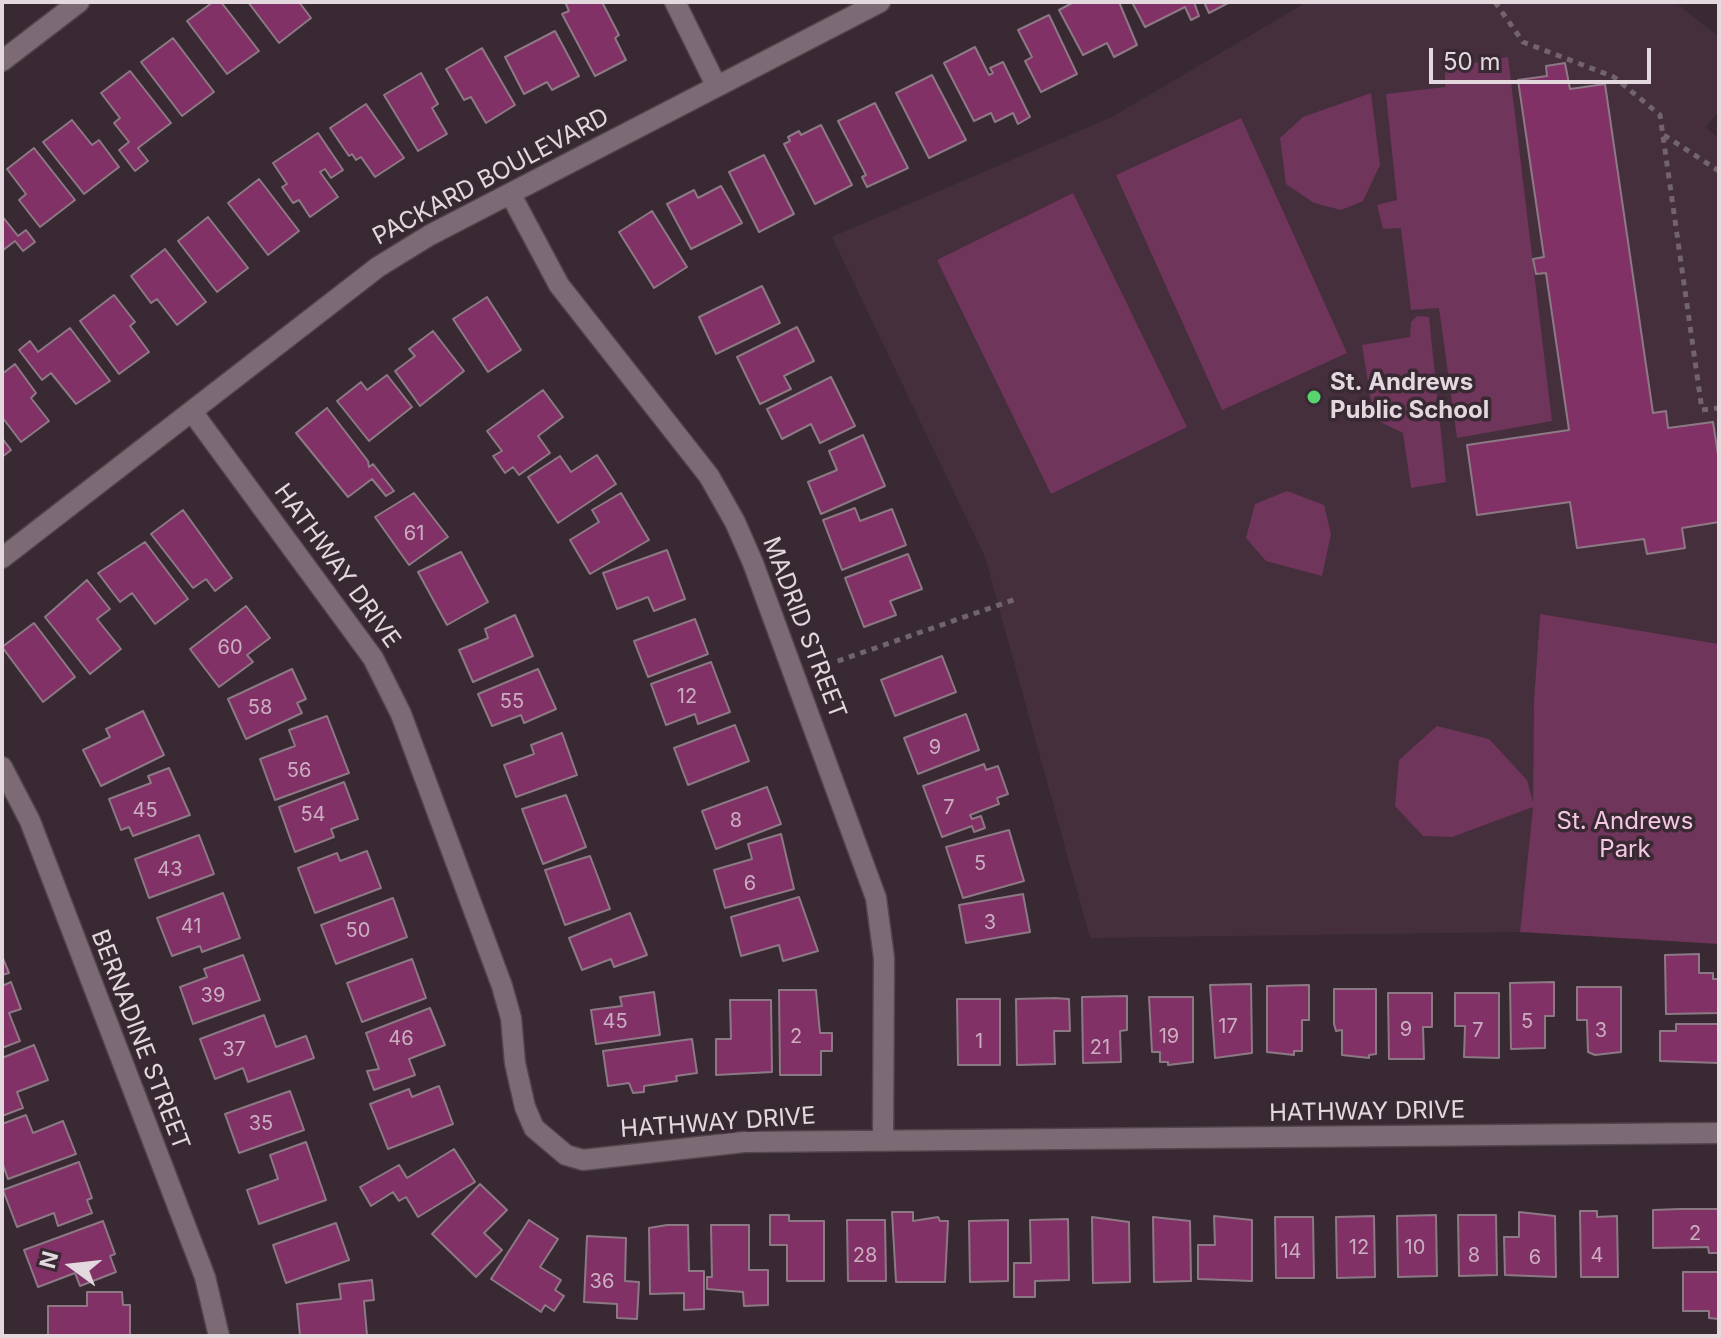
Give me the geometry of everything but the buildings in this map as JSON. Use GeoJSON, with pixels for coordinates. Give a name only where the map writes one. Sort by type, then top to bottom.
{"type":"FeatureCollection","features":[{"type":"Feature","properties":{"kind":"street"},"geometry":{"type":"LineString","coordinates":[[2,61],[79,2]]}},
{"type":"Feature","properties":{"kind":"street"},"geometry":{"type":"LineString","coordinates":[[675,2],[716,85]]}},
{"type":"Feature","properties":{"kind":"street","name":"PACKARD BOULEVARD"},"geometry":{"type":"LineString","coordinates":[[2,558],[378,267],[430,235],[880,2]]}},
{"type":"Feature","properties":{"kind":"street","name":"MADRID STREET"},"geometry":{"type":"LineString","coordinates":[[511,195],[559,285],[715,487],[747,549],[876,898],[884,958],[883,1141]]}},
{"type":"Feature","properties":{"kind":"street","name":"HATHWAY DRIVE"},"geometry":{"type":"LineString","coordinates":[[193,413],[351,624],[373,658],[401,714],[502,986],[511,1018],[515,1063],[534,1128],[566,1155],[583,1160],[744,1142],[1719,1133]]}},
{"type":"Feature","properties":{"kind":"street","name":"BERNADINE STREET"},"geometry":{"type":"LineString","coordinates":[[2,767],[30,821],[205,1277],[219,1336]]}},
{"type":"Feature","properties":{"kind":"path"},"geometry":{"type":"LineString","coordinates":[[1495,2],[1523,42],[1614,77],[1660,115],[1702,410],[1719,408]]}},
{"type":"Feature","properties":{"kind":"path"},"geometry":{"type":"LineString","coordinates":[[1663,135],[1719,171]]}},
{"type":"Feature","properties":{"kind":"path"},"geometry":{"type":"LineString","coordinates":[[795,676],[1016,599]]}},
{"type":"Feature","properties":{"kind":"shaded area","name":"St. Andrews Public School"},"geometry":{"type":"Polygon","coordinates":[[[1307,2],[1675,2],[1719,37],[1719,111],[1706,127],[1719,139],[1719,644],[1540,615],[1534,700],[1533,807],[1520,932],[1090,938],[985,557],[832,237],[1112,117],[1307,2]]]}},
{"type":"Feature","properties":{"kind":"green space"},"geometry":{"type":"Polygon","coordinates":[[[1508,57],[1552,421],[1457,438],[1439,308],[1411,310],[1401,228],[1383,229],[1377,205],[1397,200],[1386,94],[1445,87],[1445,68],[1508,57]]]}},
{"type":"Feature","properties":{"kind":"green space"},"geometry":{"type":"Polygon","coordinates":[[[1371,93],[1380,165],[1363,201],[1341,210],[1314,203],[1286,184],[1280,138],[1303,117],[1371,93]]]}},
{"type":"Feature","properties":{"kind":"green space"},"geometry":{"type":"Polygon","coordinates":[[[1241,118],[1347,353],[1222,410],[1116,175],[1241,118]]]}},
{"type":"Feature","properties":{"kind":"green space"},"geometry":{"type":"Polygon","coordinates":[[[1073,193],[1187,427],[1051,494],[937,260],[1073,193]]]}},
{"type":"Feature","properties":{"kind":"green space"},"geometry":{"type":"Polygon","coordinates":[[[1417,316],[1429,317],[1446,482],[1411,488],[1403,433],[1374,419],[1362,345],[1410,337],[1411,322],[1417,316]]]}},
{"type":"Feature","properties":{"kind":"green space"},"geometry":{"type":"Polygon","coordinates":[[[1287,491],[1324,505],[1331,534],[1322,576],[1266,561],[1246,538],[1255,504],[1287,491]]]}},
{"type":"Feature","properties":{"kind":"green space","name":"St. Andrews Park"},"geometry":{"type":"Polygon","coordinates":[[[1540,614],[1719,644],[1719,944],[1520,932],[1533,807],[1452,837],[1423,836],[1395,806],[1399,760],[1437,726],[1489,739],[1527,780],[1533,802],[1534,700],[1540,614]]]}},
{"type":"Feature","properties":{"kind":"place","name":"St. Andrews Public School"},"geometry":{"type":"Point","coordinates":[1314,397]}}]}
